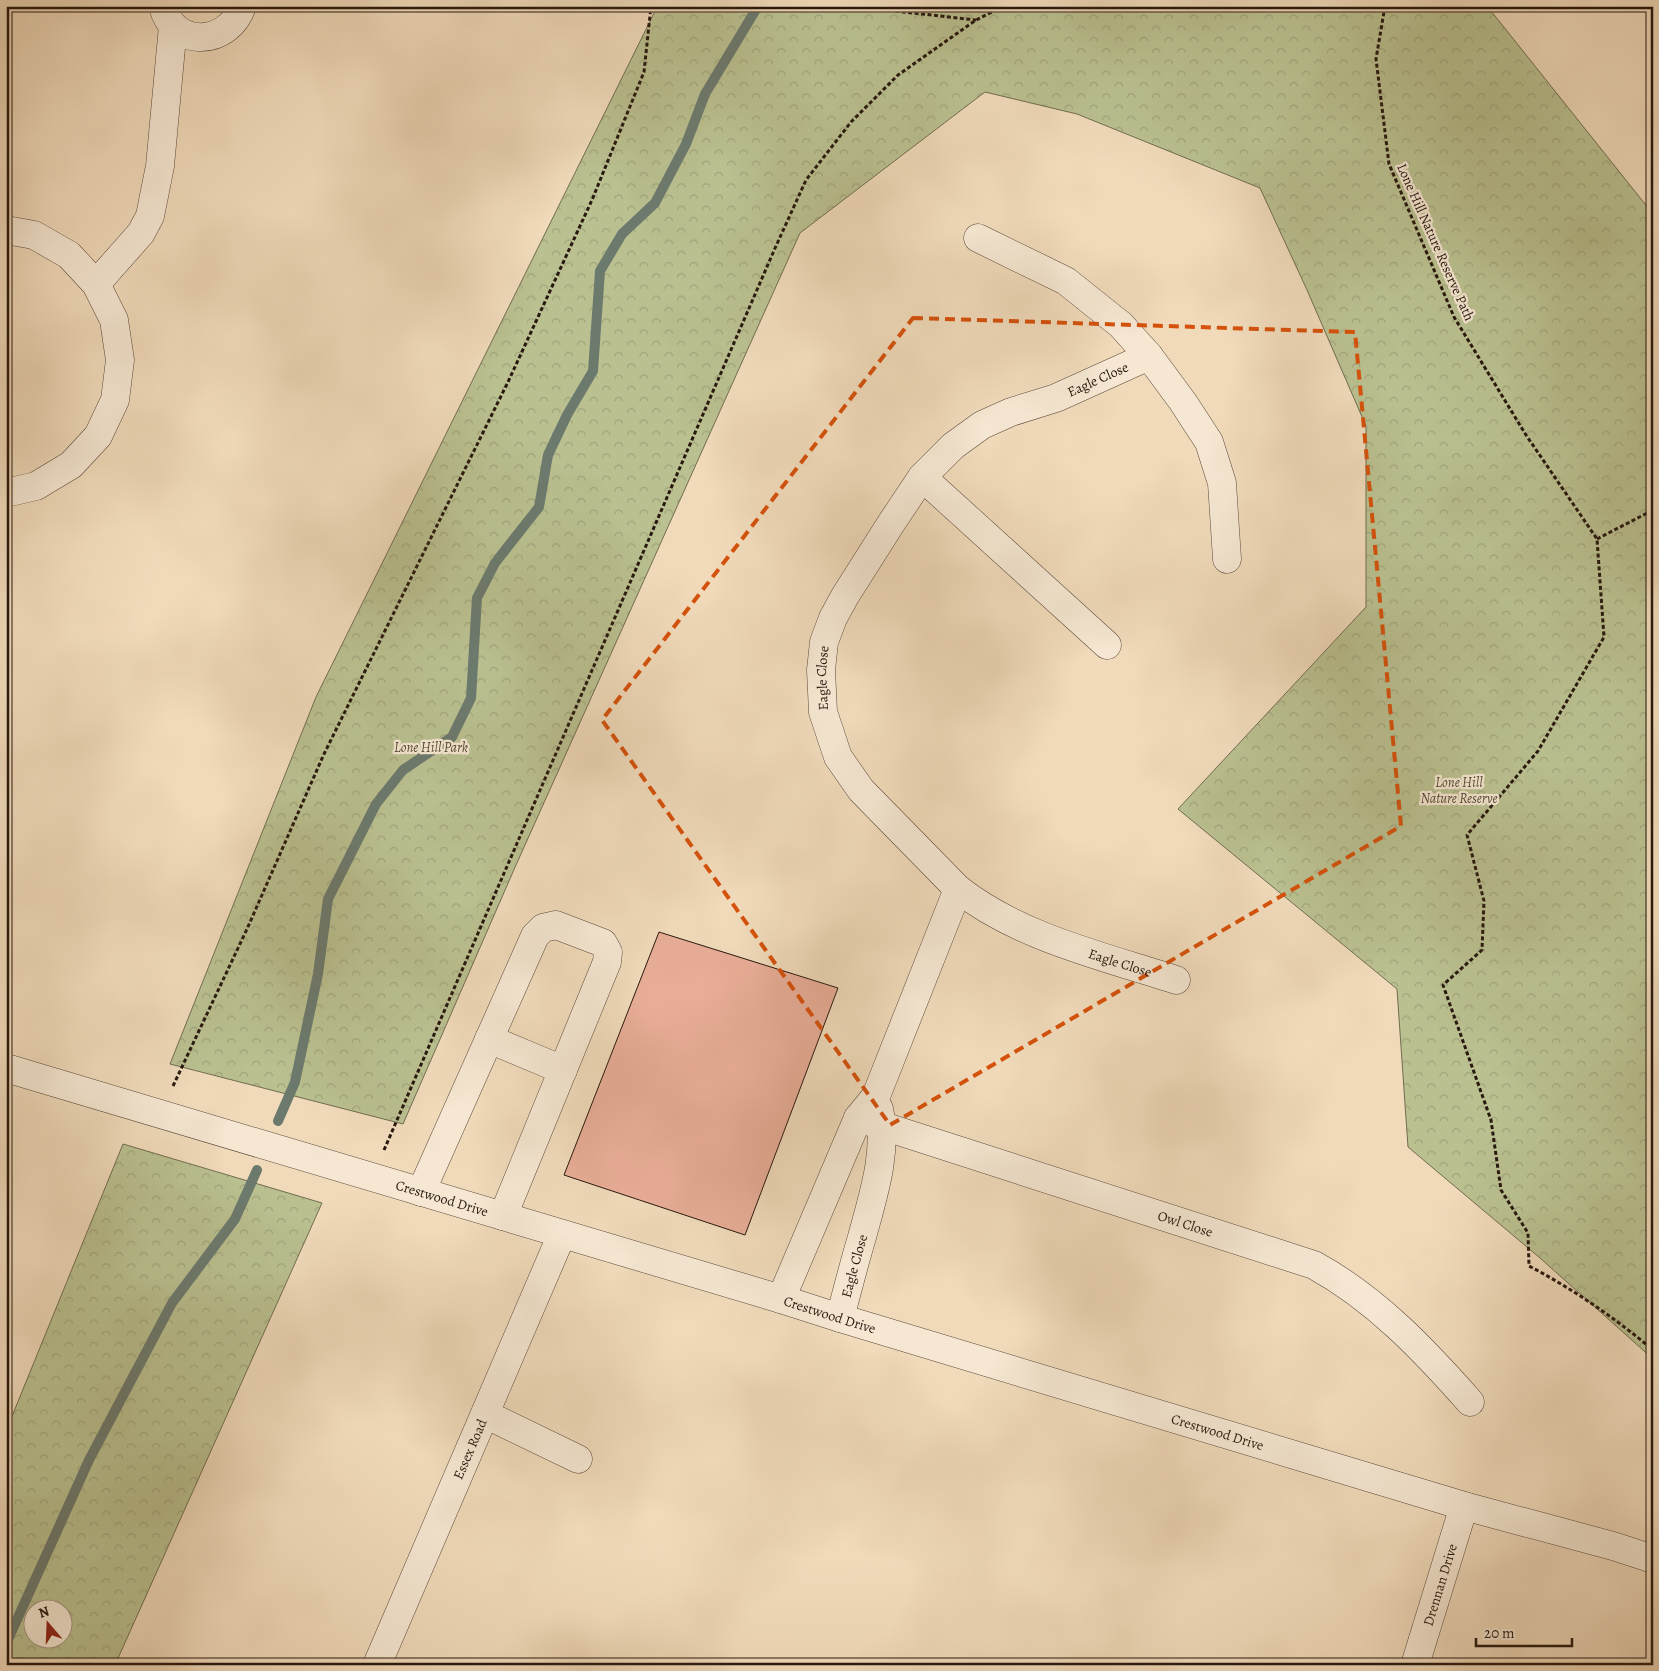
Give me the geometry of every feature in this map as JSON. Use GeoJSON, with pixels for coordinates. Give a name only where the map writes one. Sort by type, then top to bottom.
{"type":"FeatureCollection","features":[{"type":"Feature","properties":{"kind":"street"},"geometry":{"type":"LineString","coordinates":[[168,16],[185,34],[200,38],[216,35],[229,28],[239,16],[242,6]]}},
{"type":"Feature","properties":{"kind":"street"},"geometry":{"type":"LineString","coordinates":[[96,284],[141,233],[150,216],[160,166],[168,16]]}},
{"type":"Feature","properties":{"kind":"street"},"geometry":{"type":"LineString","coordinates":[[6,230],[34,235],[69,255],[96,284],[114,320],[120,360],[115,400],[98,436],[71,465],[36,486],[6,493]]}},
{"type":"Feature","properties":{"kind":"street","name":"Eagle Close"},"geometry":{"type":"LineString","coordinates":[[978,238],[1066,281],[1121,325],[1149,356],[1183,402],[1209,442],[1222,483],[1227,559]]}},
{"type":"Feature","properties":{"kind":"street","name":"Eagle Close"},"geometry":{"type":"LineString","coordinates":[[1149,356],[1056,398],[1011,412],[982,425],[953,446],[922,477],[890,524],[833,618],[824,642],[821,670],[822,712],[838,757],[861,790],[958,888],[976,903],[1019,926],[1075,948],[1176,980]]}},
{"type":"Feature","properties":{"kind":"street"},"geometry":{"type":"LineString","coordinates":[[922,477],[1107,645]]}},
{"type":"Feature","properties":{"kind":"street","name":"Eagle Close"},"geometry":{"type":"LineString","coordinates":[[840,1318],[872,1197],[880,1158],[870,1122],[876,1096],[958,888]]}},
{"type":"Feature","properties":{"kind":"street"},"geometry":{"type":"LineString","coordinates":[[421,1192],[535,936],[544,928],[556,925],[603,943],[608,952],[608,962],[503,1216]]}},
{"type":"Feature","properties":{"kind":"street"},"geometry":{"type":"LineString","coordinates":[[488,1039],[564,1070]]}},
{"type":"Feature","properties":{"kind":"street","name":"Crestwood Drive"},"geometry":{"type":"LineString","coordinates":[[6,1068],[781,1299],[1464,1506],[1613,1546],[1653,1559]]}},
{"type":"Feature","properties":{"kind":"street"},"geometry":{"type":"LineString","coordinates":[[781,1299],[870,1122]]}},
{"type":"Feature","properties":{"kind":"street","name":"Owl Close"},"geometry":{"type":"LineString","coordinates":[[870,1122],[1314,1265],[1335,1276],[1381,1311],[1426,1353],[1470,1402]]}},
{"type":"Feature","properties":{"kind":"street","name":"Essex Road"},"geometry":{"type":"LineString","coordinates":[[377,1665],[562,1234]]}},
{"type":"Feature","properties":{"kind":"street"},"geometry":{"type":"LineString","coordinates":[[485,1414],[578,1459]]}},
{"type":"Feature","properties":{"kind":"street","name":"Drennan Drive"},"geometry":{"type":"LineString","coordinates":[[1415,1665],[1464,1506]]}},
{"type":"Feature","properties":{"kind":"path"},"geometry":{"type":"LineString","coordinates":[[160,1114],[247,930],[324,754],[508,382],[592,200],[644,72],[652,6]]}},
{"type":"Feature","properties":{"kind":"path"},"geometry":{"type":"LineString","coordinates":[[850,6],[976,20]]}},
{"type":"Feature","properties":{"kind":"path"},"geometry":{"type":"LineString","coordinates":[[373,1177],[806,180],[851,122],[898,74],[976,20],[1004,6]]}},
{"type":"Feature","properties":{"kind":"path","name":"Lone Hill Nature Reserve Path"},"geometry":{"type":"LineString","coordinates":[[1385,6],[1376,59],[1389,164],[1454,317],[1526,436],[1597,539]]}},
{"type":"Feature","properties":{"kind":"path"},"geometry":{"type":"LineString","coordinates":[[1653,510],[1597,539],[1604,637],[1538,751],[1467,835],[1484,900],[1482,950],[1443,985],[1491,1120],[1501,1190],[1528,1233],[1529,1266],[1559,1282],[1638,1337],[1653,1350]]}},
{"type":"Feature","properties":{"kind":"highlighted area"},"geometry":{"type":"Polygon","coordinates":[[[913,318],[1355,332],[1401,826],[890,1125],[602,720],[913,318]]]}},
{"type":"Feature","properties":{"kind":"green space"},"geometry":{"type":"Polygon","coordinates":[[[656,6],[1487,6],[1653,214],[1653,1359],[1540,1258],[1408,1147],[1397,989],[1178,809],[1366,607],[1366,426],[1260,188],[1077,114],[985,92],[800,233],[516,865],[403,1124],[170,1064],[316,697],[656,6]]]}},
{"type":"Feature","properties":{"kind":"green space"},"geometry":{"type":"Polygon","coordinates":[[[123,1144],[322,1203],[115,1665],[6,1665],[6,1431],[123,1144]]]}},
{"type":"Feature","properties":{"kind":"building"},"geometry":{"type":"Polygon","coordinates":[[[659,932],[838,988],[745,1235],[564,1175],[659,932]]]}},
{"type":"Feature","properties":{"kind":"waterway"},"geometry":{"type":"LineString","coordinates":[[278,1121],[295,1082],[318,974],[328,899],[376,804],[403,770],[452,737],[471,698],[477,598],[495,563],[539,507],[548,455],[567,415],[593,371],[600,271],[622,234],[655,203],[686,144],[705,94],[758,6]]}},
{"type":"Feature","properties":{"kind":"waterway"},"geometry":{"type":"LineString","coordinates":[[6,1644],[89,1460],[172,1303],[235,1219],[257,1170]]}},
{"type":"Feature","properties":{"kind":"park label","name":"Lone Hill Park"},"geometry":{"type":"Point","coordinates":[431,747]}},
{"type":"Feature","properties":{"kind":"park label","name":"Lone Hill Nature Reserve"},"geometry":{"type":"Point","coordinates":[1459,790]}}]}
